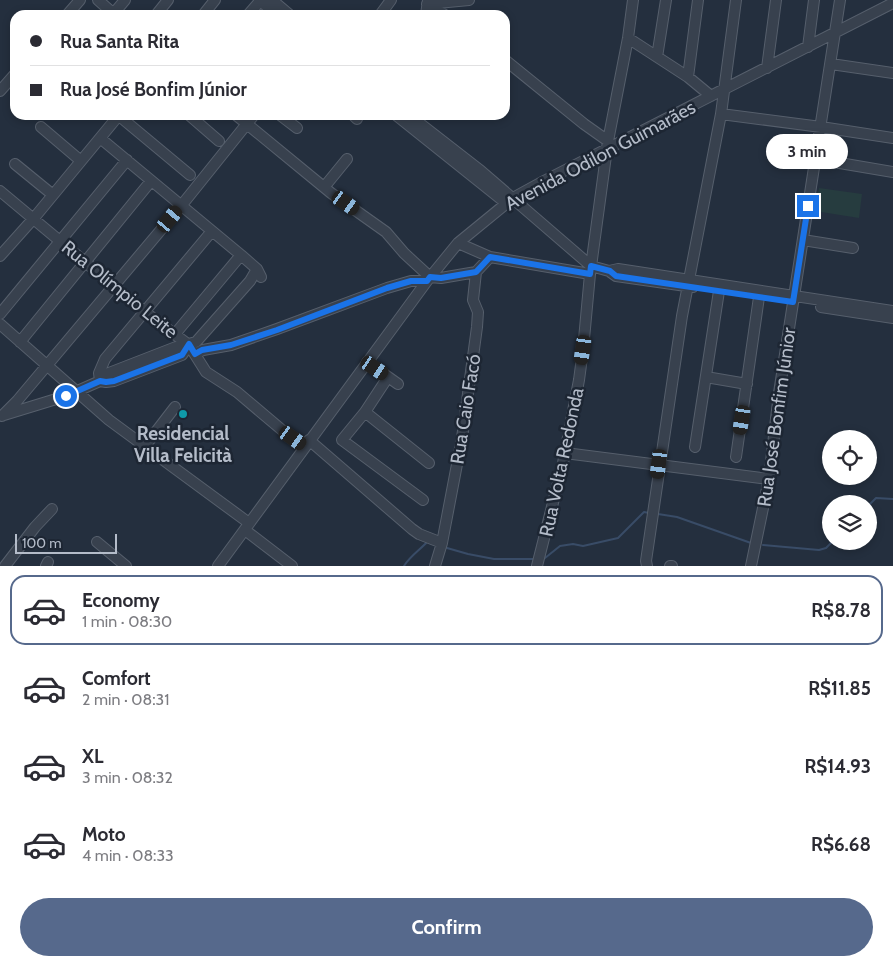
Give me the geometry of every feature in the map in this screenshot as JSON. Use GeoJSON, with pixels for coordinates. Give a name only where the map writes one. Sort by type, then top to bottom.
{"type":"FeatureCollection","features":[{"type":"Feature","properties":{"kind":"street"},"geometry":{"type":"LineString","coordinates":[[71,10],[80,0]]}},
{"type":"Feature","properties":{"kind":"street"},"geometry":{"type":"LineString","coordinates":[[98,0],[109,10]]}},
{"type":"Feature","properties":{"kind":"street"},"geometry":{"type":"LineString","coordinates":[[117,10],[125,0]]}},
{"type":"Feature","properties":{"kind":"street"},"geometry":{"type":"LineString","coordinates":[[160,10],[168,0]]}},
{"type":"Feature","properties":{"kind":"street"},"geometry":{"type":"LineString","coordinates":[[207,10],[215,0]]}},
{"type":"Feature","properties":{"kind":"street"},"geometry":{"type":"LineString","coordinates":[[259,0],[275,10]]}},
{"type":"Feature","properties":{"kind":"street"},"geometry":{"type":"LineString","coordinates":[[427,2],[469,0]]}},
{"type":"Feature","properties":{"kind":"street","name":"Rua Volta Redonda"},"geometry":{"type":"LineString","coordinates":[[537,566],[565,453],[583,350],[590,270],[607,145],[628,38],[632,0]]}},
{"type":"Feature","properties":{"kind":"street"},"geometry":{"type":"LineString","coordinates":[[657,57],[666,0]]}},
{"type":"Feature","properties":{"kind":"street"},"geometry":{"type":"LineString","coordinates":[[688,77],[698,0]]}},
{"type":"Feature","properties":{"kind":"street"},"geometry":{"type":"LineString","coordinates":[[647,566],[646,561],[659,464],[682,316],[721,114],[736,0]]}},
{"type":"Feature","properties":{"kind":"street"},"geometry":{"type":"LineString","coordinates":[[767,68],[776,0]]}},
{"type":"Feature","properties":{"kind":"street"},"geometry":{"type":"LineString","coordinates":[[808,47],[814,0]]}},
{"type":"Feature","properties":{"kind":"street","name":"Rua José Bonfim Júnior"},"geometry":{"type":"LineString","coordinates":[[751,566],[769,479],[779,393],[822,127],[840,0]]}},
{"type":"Feature","properties":{"kind":"street"},"geometry":{"type":"LineString","coordinates":[[427,2],[438,10]]}},
{"type":"Feature","properties":{"kind":"street","name":"Avenida Odilon Guimarães"},"geometry":{"type":"LineString","coordinates":[[218,566],[429,279],[458,244],[510,200],[607,145],[711,96],[893,3]]}},
{"type":"Feature","properties":{"kind":"street"},"geometry":{"type":"LineString","coordinates":[[628,38],[688,77],[711,96]]}},
{"type":"Feature","properties":{"kind":"street"},"geometry":{"type":"LineString","coordinates":[[510,64],[607,145]]}},
{"type":"Feature","properties":{"kind":"street"},"geometry":{"type":"LineString","coordinates":[[831,64],[893,74]]}},
{"type":"Feature","properties":{"kind":"street"},"geometry":{"type":"LineString","coordinates":[[0,91],[10,80]]}},
{"type":"Feature","properties":{"kind":"street"},"geometry":{"type":"LineString","coordinates":[[721,114],[893,138]]}},
{"type":"Feature","properties":{"kind":"street"},"geometry":{"type":"LineString","coordinates":[[0,256],[34,218],[114,120]]}},
{"type":"Feature","properties":{"kind":"street"},"geometry":{"type":"LineString","coordinates":[[124,120],[190,175]]}},
{"type":"Feature","properties":{"kind":"street"},"geometry":{"type":"LineString","coordinates":[[195,120],[220,141]]}},
{"type":"Feature","properties":{"kind":"street"},"geometry":{"type":"LineString","coordinates":[[242,120],[386,232],[429,279]]}},
{"type":"Feature","properties":{"kind":"street"},"geometry":{"type":"LineString","coordinates":[[1,417],[47,366],[181,206],[250,120]]}},
{"type":"Feature","properties":{"kind":"street"},"geometry":{"type":"LineString","coordinates":[[287,120],[297,128]]}},
{"type":"Feature","properties":{"kind":"street"},"geometry":{"type":"LineString","coordinates":[[409,120],[510,200],[590,270]]}},
{"type":"Feature","properties":{"kind":"street"},"geometry":{"type":"LineString","coordinates":[[41,127],[81,161]]}},
{"type":"Feature","properties":{"kind":"street"},"geometry":{"type":"LineString","coordinates":[[1,417],[78,391],[100,381],[109,373],[176,347],[196,342],[250,281],[260,273],[100,138]]}},
{"type":"Feature","properties":{"kind":"street"},"geometry":{"type":"LineString","coordinates":[[325,186],[347,159]]}},
{"type":"Feature","properties":{"kind":"street"},"geometry":{"type":"LineString","coordinates":[[816,159],[893,172]]}},
{"type":"Feature","properties":{"kind":"street"},"geometry":{"type":"LineString","coordinates":[[0,314],[127,160]]}},
{"type":"Feature","properties":{"kind":"street"},"geometry":{"type":"LineString","coordinates":[[15,164],[53,195]]}},
{"type":"Feature","properties":{"kind":"street"},"geometry":{"type":"LineString","coordinates":[[20,342],[151,181]]}},
{"type":"Feature","properties":{"kind":"street","name":"Rua Olímpio Leite"},"geometry":{"type":"LineString","coordinates":[[0,191],[145,312],[189,344],[206,372],[237,392],[282,430],[307,443],[412,529],[442,543]]}},
{"type":"Feature","properties":{"kind":"street"},"geometry":{"type":"LineString","coordinates":[[100,381],[99,373],[105,360],[212,231]]}},
{"type":"Feature","properties":{"kind":"street"},"geometry":{"type":"LineString","coordinates":[[803,240],[853,248]]}},
{"type":"Feature","properties":{"kind":"street"},"geometry":{"type":"LineString","coordinates":[[458,244],[490,257],[590,270],[610,271],[618,269],[893,318]]}},
{"type":"Feature","properties":{"kind":"street"},"geometry":{"type":"LineString","coordinates":[[175,334],[240,255]]}},
{"type":"Feature","properties":{"kind":"street"},"geometry":{"type":"LineString","coordinates":[[195,354],[202,350],[231,345],[277,330],[387,288],[411,281],[476,272],[490,257]]}},
{"type":"Feature","properties":{"kind":"street","name":"Rua Caio Facó"},"geometry":{"type":"LineString","coordinates":[[435,566],[442,543],[462,438],[477,328],[478,312],[473,300],[476,272]]}},
{"type":"Feature","properties":{"kind":"street"},"geometry":{"type":"LineString","coordinates":[[689,282],[719,291],[759,298],[793,299],[893,310]]}},
{"type":"Feature","properties":{"kind":"street"},"geometry":{"type":"LineString","coordinates":[[695,447],[719,291]]}},
{"type":"Feature","properties":{"kind":"street"},"geometry":{"type":"LineString","coordinates":[[736,457],[759,298]]}},
{"type":"Feature","properties":{"kind":"street"},"geometry":{"type":"LineString","coordinates":[[0,324],[109,420],[145,446],[247,527],[292,566]]}},
{"type":"Feature","properties":{"kind":"street"},"geometry":{"type":"LineString","coordinates":[[367,362],[398,384]]}},
{"type":"Feature","properties":{"kind":"street"},"geometry":{"type":"LineString","coordinates":[[388,377],[365,412],[342,440],[423,500]]}},
{"type":"Feature","properties":{"kind":"street"},"geometry":{"type":"LineString","coordinates":[[706,377],[747,384]]}},
{"type":"Feature","properties":{"kind":"street"},"geometry":{"type":"LineString","coordinates":[[145,446],[175,407]]}},
{"type":"Feature","properties":{"kind":"street"},"geometry":{"type":"LineString","coordinates":[[365,412],[430,463]]}},
{"type":"Feature","properties":{"kind":"street"},"geometry":{"type":"LineString","coordinates":[[565,453],[769,479]]}},
{"type":"Feature","properties":{"kind":"street"},"geometry":{"type":"LineString","coordinates":[[5,566],[35,527],[52,509]]}},
{"type":"Feature","properties":{"kind":"street"},"geometry":{"type":"LineString","coordinates":[[98,542],[126,566]]}},
{"type":"Feature","properties":{"kind":"green space"},"geometry":{"type":"Polygon","coordinates":[[[819,188],[862,194],[859,218],[815,211],[819,188]]]}},
{"type":"Feature","properties":{"kind":"waterway"},"geometry":{"type":"LineString","coordinates":[[877,498],[893,499]]}},
{"type":"Feature","properties":{"kind":"waterway"},"geometry":{"type":"LineString","coordinates":[[545,558],[560,546],[573,544],[583,546],[618,538],[644,512],[649,513]]}},
{"type":"Feature","properties":{"kind":"waterway"},"geometry":{"type":"LineString","coordinates":[[658,514],[677,517],[751,543]]}},
{"type":"Feature","properties":{"kind":"waterway"},"geometry":{"type":"LineString","coordinates":[[404,566],[428,541]]}},
{"type":"Feature","properties":{"kind":"waterway"},"geometry":{"type":"LineString","coordinates":[[763,545],[822,549]]}},
{"type":"Feature","properties":{"kind":"waterway"},"geometry":{"type":"LineString","coordinates":[[447,548],[494,559],[535,559]]}},
{"type":"Feature","properties":{"kind":"place","name":"Residencial Villa Felicità"},"geometry":{"type":"Point","coordinates":[183,414]}},
{"type":"Feature","properties":{"kind":"route"},"geometry":{"type":"LineString","coordinates":[[66,396],[100,381],[114,381],[182,355],[189,344],[195,354],[231,345],[277,330],[387,288],[411,281],[427,281],[430,277],[441,278],[476,272],[490,257],[590,274],[591,266],[610,271],[616,276],[793,302],[808,206]]}}]}
